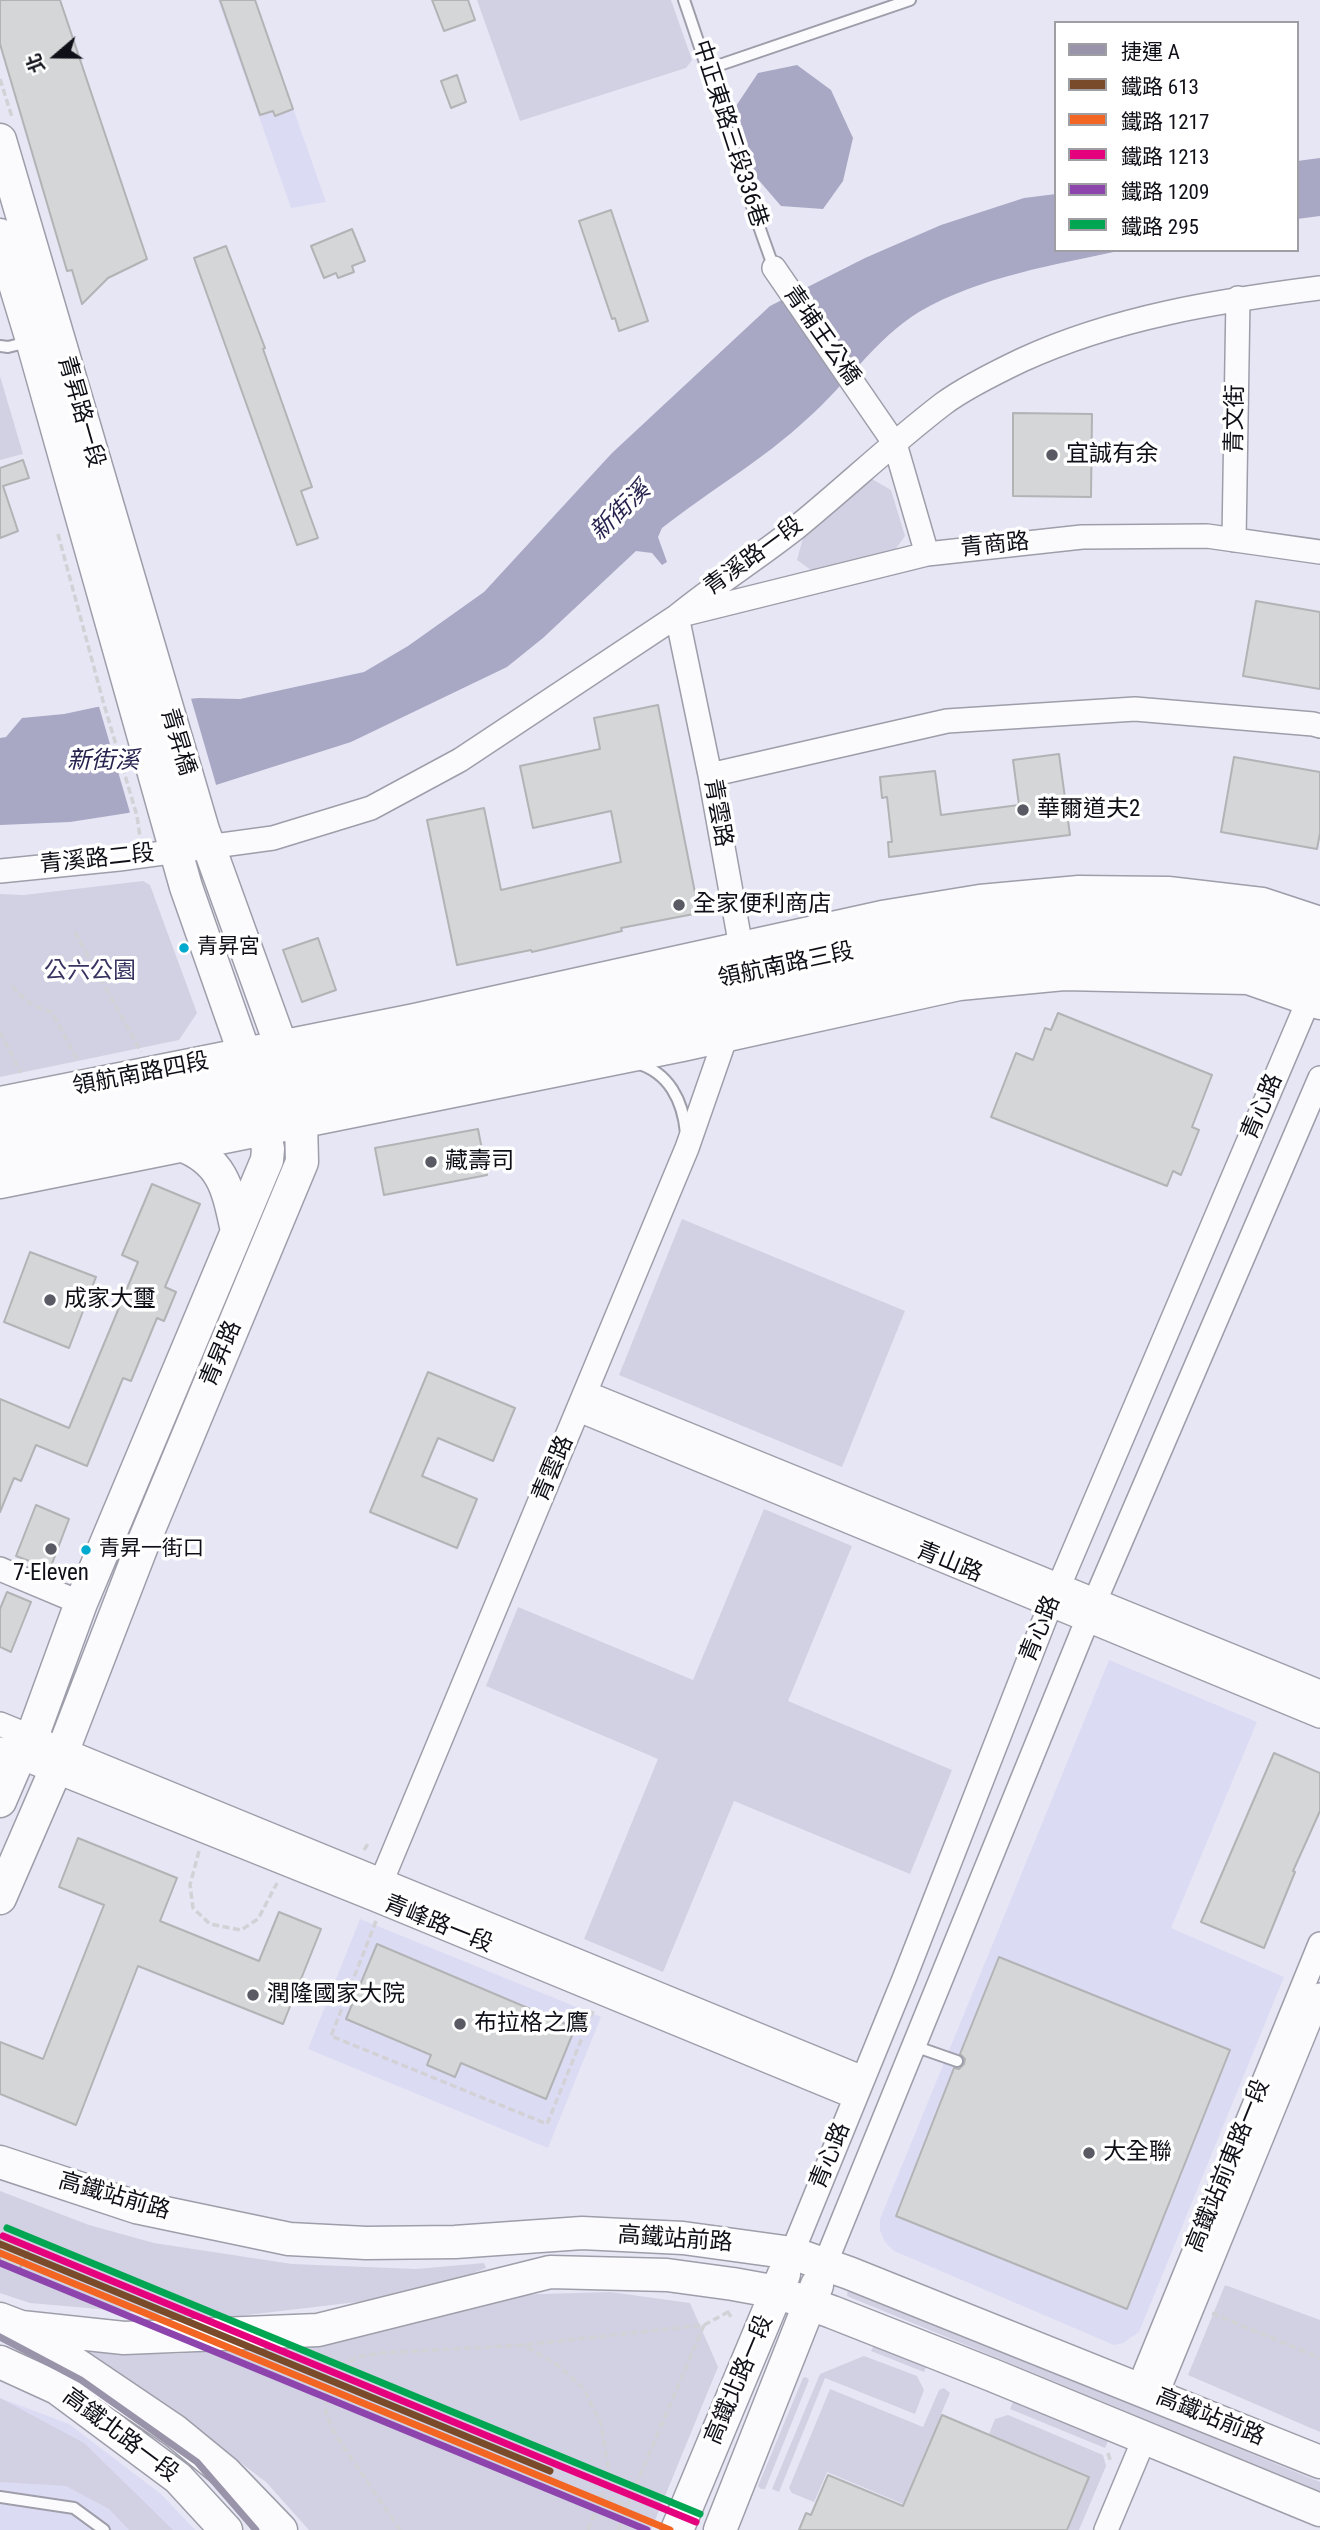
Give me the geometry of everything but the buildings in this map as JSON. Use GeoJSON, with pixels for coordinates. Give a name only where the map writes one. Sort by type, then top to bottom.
{"type":"FeatureCollection","features":[{"type":"Feature","properties":{"kind":"main road","name":"領航南路三段"},"geometry":{"type":"LineString","coordinates":[[255,1090],[739,962],[1080,912],[1162,916],[1256,929],[1318,980]]}},
{"type":"Feature","properties":{"kind":"main road","name":"領航南路三段"},"geometry":{"type":"LineString","coordinates":[[292,1082],[729,1024],[902,970],[984,953],[1077,946],[1251,954],[1318,980]]}},
{"type":"Feature","properties":{"kind":"main road","name":"領航南路四段"},"geometry":{"type":"LineString","coordinates":[[0,1126],[255,1090]]}},
{"type":"Feature","properties":{"kind":"main road","name":"領航南路四段"},"geometry":{"type":"LineString","coordinates":[[0,1155],[255,1090]]}},
{"type":"Feature","properties":{"kind":"street","name":"青昇路一段"},"geometry":{"type":"LineString","coordinates":[[0,140],[44,336],[131,692]]}},
{"type":"Feature","properties":{"kind":"street","name":"青昇路一段"},"geometry":{"type":"LineString","coordinates":[[0,235],[44,336]]}},
{"type":"Feature","properties":{"kind":"street","name":"青埔王公橋"},"geometry":{"type":"LineString","coordinates":[[774,268],[895,444],[927,554]]}},
{"type":"Feature","properties":{"kind":"street","name":"青溪路一段"},"geometry":{"type":"LineString","coordinates":[[193,849],[272,838],[371,808],[460,760],[677,616],[795,528],[945,402],[1021,361],[1090,333],[1237,298],[1320,288]]}},
{"type":"Feature","properties":{"kind":"street","name":"青文街"},"geometry":{"type":"LineString","coordinates":[[1234,540],[1237,298]]}},
{"type":"Feature","properties":{"kind":"street","name":"青商路"},"geometry":{"type":"LineString","coordinates":[[677,616],[927,554],[1082,537],[1207,536],[1320,552]]}},
{"type":"Feature","properties":{"kind":"street","name":"青雲路"},"geometry":{"type":"LineString","coordinates":[[377,1899],[687,1149],[729,1024],[739,962],[710,775],[677,616]]}},
{"type":"Feature","properties":{"kind":"street","name":"青昇橋"},"geometry":{"type":"LineString","coordinates":[[131,692],[195,799]]}},
{"type":"Feature","properties":{"kind":"street","name":"青昇橋"},"geometry":{"type":"LineString","coordinates":[[131,692],[151,812]]}},
{"type":"Feature","properties":{"kind":"street"},"geometry":{"type":"LineString","coordinates":[[710,775],[947,722],[1135,709],[1320,726]]}},
{"type":"Feature","properties":{"kind":"street","name":"青昇路"},"geometry":{"type":"LineString","coordinates":[[0,1801],[17,1748],[81,1603],[267,1160],[255,1090],[186,887],[193,849],[195,799]]}},
{"type":"Feature","properties":{"kind":"street","name":"青昇路"},"geometry":{"type":"LineString","coordinates":[[0,1898],[58,1760],[142,1546],[302,1162],[292,1082],[193,849],[151,812]]}},
{"type":"Feature","properties":{"kind":"street","name":"青溪路二段"},"geometry":{"type":"LineString","coordinates":[[0,871],[193,849]]}},
{"type":"Feature","properties":{"kind":"street","name":"領航南路三段"},"geometry":{"type":"LineString","coordinates":[[739,962],[883,916],[980,901],[1079,892],[1168,893],[1262,904],[1320,923]]}},
{"type":"Feature","properties":{"kind":"street","name":"青心路"},"geometry":{"type":"LineString","coordinates":[[776,2292],[904,1979],[1054,1596],[1318,980]]}},
{"type":"Feature","properties":{"kind":"street","name":"領航南路三段"},"geometry":{"type":"LineString","coordinates":[[292,1082],[613,1059],[729,1024]]}},
{"type":"Feature","properties":{"kind":"street","name":"青心路"},"geometry":{"type":"LineString","coordinates":[[809,2304],[1091,1610],[1320,1078]]}},
{"type":"Feature","properties":{"kind":"street","name":"領航南路四段"},"geometry":{"type":"LineString","coordinates":[[0,1102],[255,1090],[292,1082]]}},
{"type":"Feature","properties":{"kind":"street","name":"領航南路四段"},"geometry":{"type":"LineString","coordinates":[[0,1182],[181,1146],[255,1090]]}},
{"type":"Feature","properties":{"kind":"street"},"geometry":{"type":"LineString","coordinates":[[181,1146],[206,1158],[222,1175],[230,1195],[237,1231]]}},
{"type":"Feature","properties":{"kind":"street"},"geometry":{"type":"LineString","coordinates":[[0,1163],[34,1148]]}},
{"type":"Feature","properties":{"kind":"street","name":"青山路"},"geometry":{"type":"LineString","coordinates":[[582,1401],[1054,1596],[1320,1692]]}},
{"type":"Feature","properties":{"kind":"street"},"geometry":{"type":"LineString","coordinates":[[0,1569],[81,1603]]}},
{"type":"Feature","properties":{"kind":"street","name":"青山路"},"geometry":{"type":"LineString","coordinates":[[1091,1610],[1320,1716]]}},
{"type":"Feature","properties":{"kind":"street","name":"青峰路一段"},"geometry":{"type":"LineString","coordinates":[[0,1724],[17,1748],[58,1760],[377,1899],[859,2087]]}},
{"type":"Feature","properties":{"kind":"street","name":"高鐵站前東路一段"},"geometry":{"type":"LineString","coordinates":[[1147,2392],[1320,1944]]}},
{"type":"Feature","properties":{"kind":"street","name":"高鐵站前東路一段"},"geometry":{"type":"LineString","coordinates":[[1147,2392],[1320,1996]]}},
{"type":"Feature","properties":{"kind":"street","name":"高鐵站前路"},"geometry":{"type":"LineString","coordinates":[[0,2162],[136,2207],[289,2239],[366,2243],[455,2242],[582,2233],[683,2238],[792,2253],[1320,2462]]}},
{"type":"Feature","properties":{"kind":"street","name":"高鐵站前路"},"geometry":{"type":"LineString","coordinates":[[10,2323],[124,2339],[318,2330],[550,2272],[667,2275],[776,2292]]}},
{"type":"Feature","properties":{"kind":"street","name":"高鐵北路一段"},"geometry":{"type":"LineString","coordinates":[[677,2530],[776,2292],[809,2304],[720,2530]]}},
{"type":"Feature","properties":{"kind":"street","name":"高鐵站前路"},"geometry":{"type":"LineString","coordinates":[[809,2304],[1145,2437],[1320,2510]]}},
{"type":"Feature","properties":{"kind":"street","name":"高鐵北路一段"},"geometry":{"type":"LineString","coordinates":[[10,2323],[175,2431],[225,2472],[281,2530]]}},
{"type":"Feature","properties":{"kind":"street","name":"高鐵北路一段"},"geometry":{"type":"LineString","coordinates":[[0,2362],[57,2388],[90,2412],[178,2478],[226,2530]]}},
{"type":"Feature","properties":{"kind":"street"},"geometry":{"type":"LineString","coordinates":[[1106,2530],[1145,2437]]}},
{"type":"Feature","properties":{"kind":"lane","name":"中正東路三段336巷"},"geometry":{"type":"LineString","coordinates":[[684,0],[745,191],[774,268]]}},
{"type":"Feature","properties":{"kind":"lane"},"geometry":{"type":"LineString","coordinates":[[708,69],[910,0]]}},
{"type":"Feature","properties":{"kind":"lane"},"geometry":{"type":"LineString","coordinates":[[0,346],[8,347],[44,336]]}},
{"type":"Feature","properties":{"kind":"lane"},"geometry":{"type":"LineString","coordinates":[[613,1059],[640,1064],[660,1075],[678,1095],[684,1117],[687,1149]]}},
{"type":"Feature","properties":{"kind":"lane"},"geometry":{"type":"LineString","coordinates":[[914,2046],[957,2061]]}},
{"type":"Feature","properties":{"kind":"lane"},"geometry":{"type":"LineString","coordinates":[[0,2497],[74,2508],[104,2530]]}},
{"type":"Feature","properties":{"kind":"path"},"geometry":{"type":"LineString","coordinates":[[131,692],[151,812],[140,839]]}},
{"type":"Feature","properties":{"kind":"path"},"geometry":{"type":"LineString","coordinates":[[75,932],[142,1053]]}},
{"type":"Feature","properties":{"kind":"path"},"geometry":{"type":"LineString","coordinates":[[12,986],[25,1001],[39,1009],[52,1012],[81,1066]]}},
{"type":"Feature","properties":{"kind":"path"},"geometry":{"type":"LineString","coordinates":[[0,1032],[24,1078]]}},
{"type":"Feature","properties":{"kind":"path"},"geometry":{"type":"LineString","coordinates":[[364,1850],[369,1842]]}},
{"type":"Feature","properties":{"kind":"path"},"geometry":{"type":"LineString","coordinates":[[201,1846],[190,1885],[192,1908],[210,1924],[241,1930],[258,1919],[280,1878]]}},
{"type":"Feature","properties":{"kind":"path"},"geometry":{"type":"LineString","coordinates":[[377,1899],[331,2036],[547,2124],[595,2007]]}},
{"type":"Feature","properties":{"kind":"path"},"geometry":{"type":"LineString","coordinates":[[725,2306],[732,2318]]}},
{"type":"Feature","properties":{"kind":"path"},"geometry":{"type":"LineString","coordinates":[[1204,2309],[1320,2358]]}},
{"type":"Feature","properties":{"kind":"path"},"geometry":{"type":"LineString","coordinates":[[401,2530],[335,2434],[326,2414],[327,2388],[339,2370],[357,2357],[382,2353],[523,2346],[704,2325],[728,2312]]}},
{"type":"Feature","properties":{"kind":"path"},"geometry":{"type":"LineString","coordinates":[[618,2530],[704,2325]]}},
{"type":"Feature","properties":{"kind":"path"},"geometry":{"type":"LineString","coordinates":[[523,2346],[559,2366],[584,2389],[601,2424],[608,2466],[602,2495],[588,2530]]}},
{"type":"Feature","properties":{"kind":"path"},"geometry":{"type":"LineString","coordinates":[[602,2495],[627,2506]]}},
{"type":"Feature","properties":{"kind":"shaded area"},"geometry":{"type":"Polygon","coordinates":[[[218,0],[255,0],[326,202],[291,208],[218,0]]]}},
{"type":"Feature","properties":{"kind":"shaded area"},"geometry":{"type":"Polygon","coordinates":[[[1109,1660],[1257,1722],[1171,1928],[1284,1977],[1139,2332],[1123,2343],[1114,2345],[894,2251],[885,2242],[880,2230],[880,2219],[1109,1660]]]}},
{"type":"Feature","properties":{"kind":"shaded area","name":"布拉格之鷹"},"geometry":{"type":"Polygon","coordinates":[[[360,1919],[601,2017],[548,2148],[308,2049],[360,1919]]]}},
{"type":"Feature","properties":{"kind":"shaded area"},"geometry":{"type":"Polygon","coordinates":[[[0,2398],[69,2424],[161,2494],[195,2530],[0,2530],[0,2398]]]}},
{"type":"Feature","properties":{"kind":"green space"},"geometry":{"type":"Polygon","coordinates":[[[477,0],[671,0],[692,60],[686,68],[520,121],[477,0]]]}},
{"type":"Feature","properties":{"kind":"green space"},"geometry":{"type":"Polygon","coordinates":[[[0,376],[23,454],[0,460],[0,376]]]}},
{"type":"Feature","properties":{"kind":"green space"},"geometry":{"type":"Polygon","coordinates":[[[872,479],[891,490],[905,536],[892,554],[815,573],[797,560],[803,538],[872,479]]]}},
{"type":"Feature","properties":{"kind":"green space","name":"公六公園"},"geometry":{"type":"Polygon","coordinates":[[[143,881],[150,885],[197,1013],[179,1040],[0,1077],[0,894],[24,895],[143,881]]]}},
{"type":"Feature","properties":{"kind":"green space"},"geometry":{"type":"Polygon","coordinates":[[[682,1219],[905,1311],[842,1467],[619,1375],[682,1219]]]}},
{"type":"Feature","properties":{"kind":"green space"},"geometry":{"type":"Polygon","coordinates":[[[764,1509],[852,1546],[788,1701],[952,1770],[910,1874],[734,1801],[663,1972],[584,1939],[658,1759],[486,1686],[518,1607],[693,1680],[764,1509]]]}},
{"type":"Feature","properties":{"kind":"green space"},"geometry":{"type":"Polygon","coordinates":[[[0,2191],[89,2225],[154,2243],[292,2264],[416,2269],[484,2263],[486,2268],[461,2278],[374,2300],[213,2319],[30,2303],[0,2293],[0,2191]]]}},
{"type":"Feature","properties":{"kind":"green space"},"geometry":{"type":"Polygon","coordinates":[[[1225,2285],[1320,2320],[1320,2432],[1188,2375],[1225,2285]]]}},
{"type":"Feature","properties":{"kind":"green space"},"geometry":{"type":"Polygon","coordinates":[[[848,2288],[1320,2482],[1320,2491],[847,2296],[848,2288]]]}},
{"type":"Feature","properties":{"kind":"green space"},"geometry":{"type":"Polygon","coordinates":[[[610,2292],[690,2303],[718,2367],[651,2530],[309,2530],[266,2482],[89,2352],[176,2354],[288,2343],[510,2295],[610,2292]]]}},
{"type":"Feature","properties":{"kind":"green space"},"geometry":{"type":"Polygon","coordinates":[[[875,2343],[927,2365],[924,2372],[871,2351],[875,2343]]]}},
{"type":"Feature","properties":{"kind":"green space"},"geometry":{"type":"Polygon","coordinates":[[[864,2356],[917,2376],[924,2390],[915,2414],[825,2378],[779,2492],[772,2489],[820,2374],[864,2356]]]}},
{"type":"Feature","properties":{"kind":"green space"},"geometry":{"type":"Polygon","coordinates":[[[803,2378],[809,2380],[765,2489],[761,2489],[758,2486],[803,2378]]]}},
{"type":"Feature","properties":{"kind":"green space"},"geometry":{"type":"Polygon","coordinates":[[[944,2388],[950,2393],[903,2504],[827,2472],[814,2502],[792,2493],[789,2488],[830,2389],[923,2427],[939,2390],[944,2388]]]}},
{"type":"Feature","properties":{"kind":"green space"},"geometry":{"type":"Polygon","coordinates":[[[0,2398],[84,2443],[173,2530],[129,2530],[109,2509],[66,2486],[0,2482],[0,2398]]]}},
{"type":"Feature","properties":{"kind":"green space"},"geometry":{"type":"Polygon","coordinates":[[[1013,2402],[1108,2441],[1105,2448],[1010,2409],[1013,2402]]]}},
{"type":"Feature","properties":{"kind":"green space"},"geometry":{"type":"Polygon","coordinates":[[[1008,2415],[1103,2455],[1106,2466],[1079,2530],[1068,2530],[1090,2476],[989,2434],[995,2419],[1008,2415]]]}},
{"type":"Feature","properties":{"kind":"water"},"geometry":{"type":"Polygon","coordinates":[[[797,65],[831,90],[853,138],[843,181],[823,209],[781,206],[756,177],[736,106],[758,73],[797,65]]]}},
{"type":"Feature","properties":{"kind":"water"},"geometry":{"type":"Polygon","coordinates":[[[1320,158],[1320,216],[1299,219],[1299,161],[1320,158]]]}},
{"type":"Feature","properties":{"kind":"water","name":"新街溪"},"geometry":{"type":"Polygon","coordinates":[[[1054,194],[1054,252],[1114,252],[1045,267],[967,289],[919,312],[888,335],[821,406],[790,434],[662,528],[658,537],[667,562],[662,565],[652,553],[636,551],[543,638],[507,667],[351,742],[128,813],[70,822],[0,825],[0,738],[6,737],[22,718],[64,714],[97,707],[199,698],[240,699],[364,672],[408,646],[484,592],[612,453],[770,306],[865,258],[941,225],[1024,198],[1054,194]]]}},
{"type":"Feature","properties":{"kind":"pier"},"geometry":{"type":"Polygon","coordinates":[[[190,695],[217,788],[131,816],[98,703],[190,695]]]}},
{"type":"Feature","properties":{"kind":"metro line","name":"A"},"geometry":{"type":"LineString","coordinates":[[0,2337],[81,2380],[197,2462],[256,2530]]}},
{"type":"Feature","properties":{"kind":"rail line","name":"295"},"geometry":{"type":"LineString","coordinates":[[7,2228],[700,2514]]}},
{"type":"Feature","properties":{"kind":"rail line","name":"1213"},"geometry":{"type":"LineString","coordinates":[[3,2236],[696,2522]]}},
{"type":"Feature","properties":{"kind":"rail line","name":"613"},"geometry":{"type":"LineString","coordinates":[[0,2244],[550,2471]]}},
{"type":"Feature","properties":{"kind":"rail line","name":"1217"},"geometry":{"type":"LineString","coordinates":[[0,2253],[670,2530]]}},
{"type":"Feature","properties":{"kind":"rail line","name":"1209"},"geometry":{"type":"LineString","coordinates":[[0,2263],[647,2530]]}},
{"type":"Feature","properties":{"kind":"place","name":"宜誠有余"},"geometry":{"type":"Point","coordinates":[1052,455]}},
{"type":"Feature","properties":{"kind":"place","name":"華爾道夫2"},"geometry":{"type":"Point","coordinates":[1023,810]}},
{"type":"Feature","properties":{"kind":"place","name":"全家便利商店"},"geometry":{"type":"Point","coordinates":[679,905]}},
{"type":"Feature","properties":{"kind":"place","name":"青昇宮"},"geometry":{"type":"Point","coordinates":[184,948]}},
{"type":"Feature","properties":{"kind":"place","name":"藏壽司"},"geometry":{"type":"Point","coordinates":[431,1162]}},
{"type":"Feature","properties":{"kind":"place","name":"成家大璽"},"geometry":{"type":"Point","coordinates":[50,1300]}},
{"type":"Feature","properties":{"kind":"place","name":"7-Eleven"},"geometry":{"type":"Point","coordinates":[51,1549]}},
{"type":"Feature","properties":{"kind":"place","name":"青昇一街口"},"geometry":{"type":"Point","coordinates":[86,1550]}},
{"type":"Feature","properties":{"kind":"place","name":"潤隆國家大院"},"geometry":{"type":"Point","coordinates":[253,1995]}},
{"type":"Feature","properties":{"kind":"place","name":"布拉格之鷹"},"geometry":{"type":"Point","coordinates":[460,2024]}},
{"type":"Feature","properties":{"kind":"place","name":"大全聯"},"geometry":{"type":"Point","coordinates":[1089,2153]}}]}
